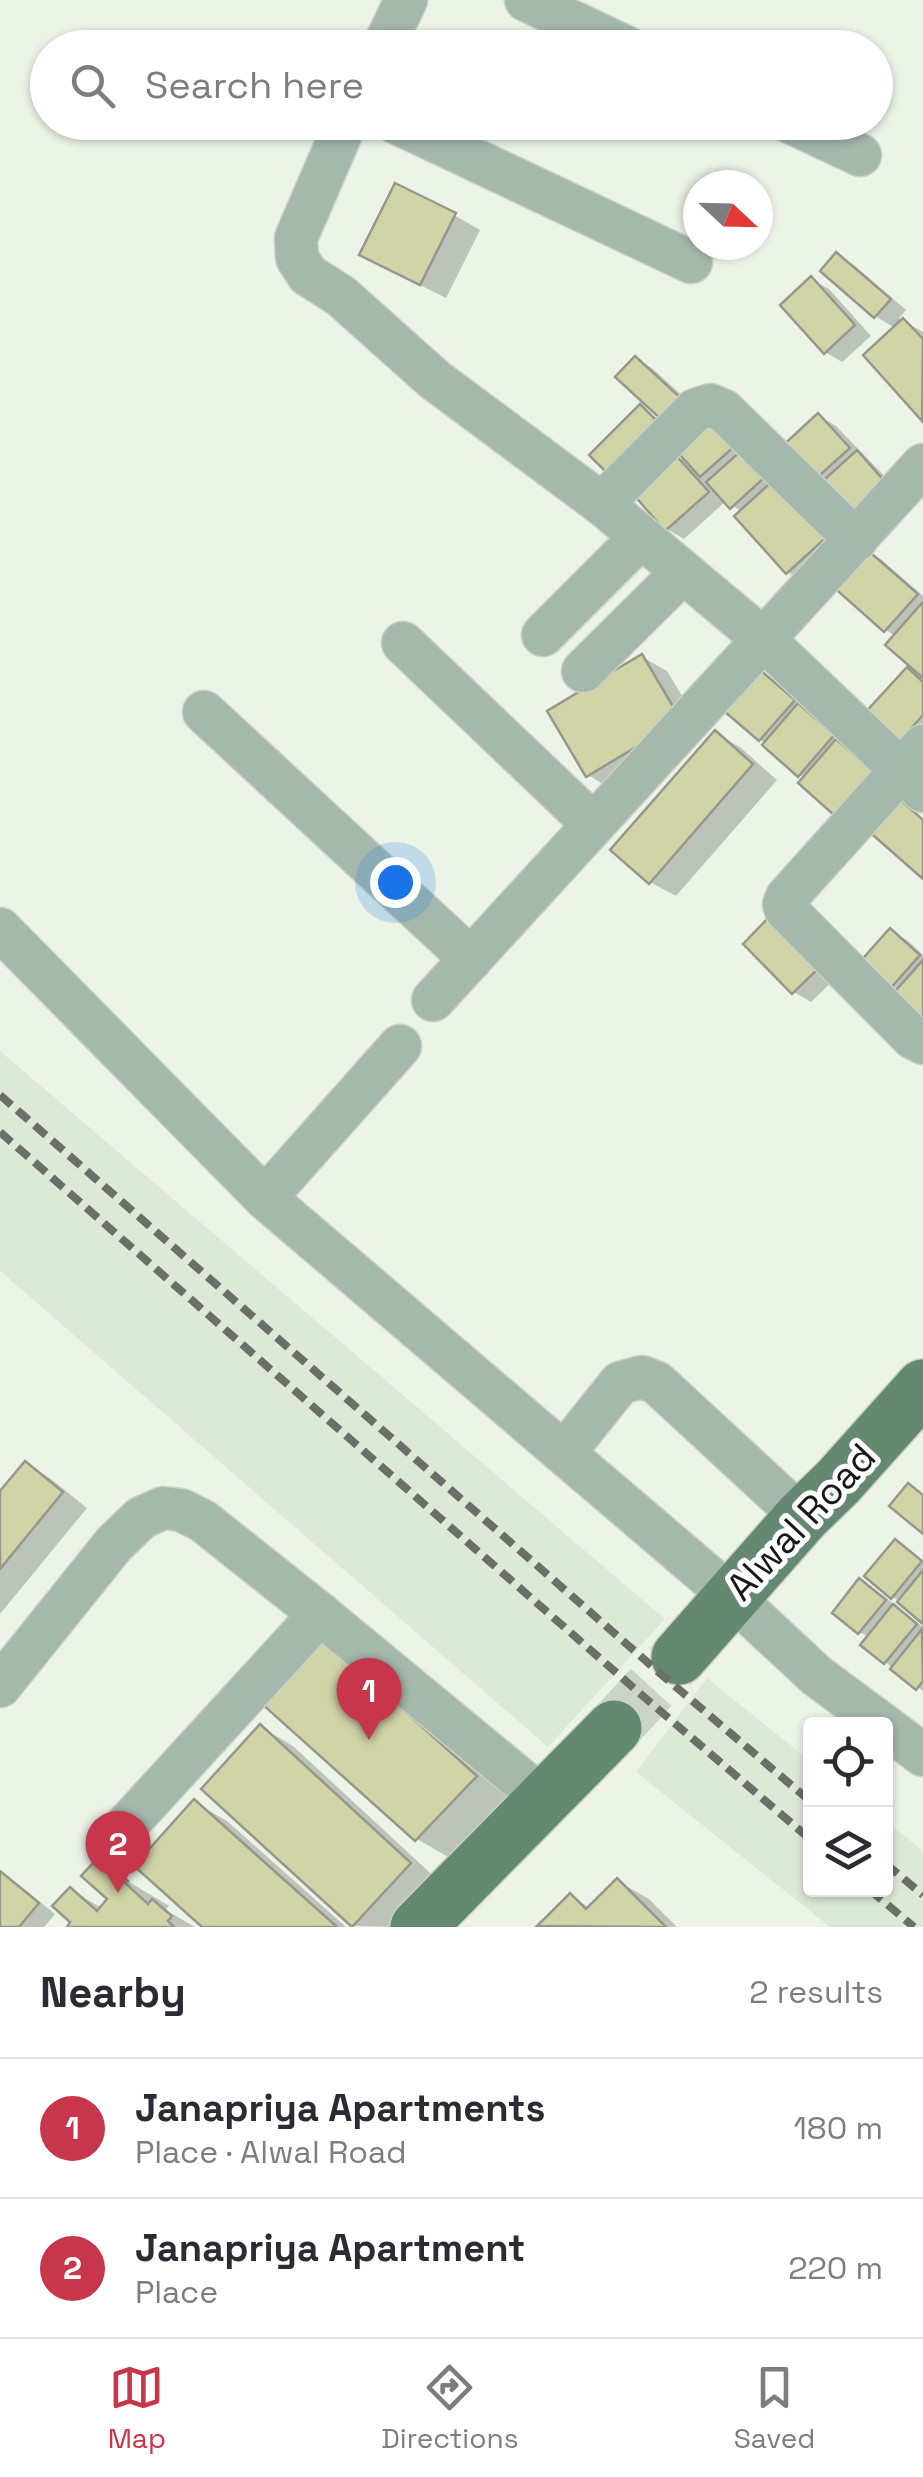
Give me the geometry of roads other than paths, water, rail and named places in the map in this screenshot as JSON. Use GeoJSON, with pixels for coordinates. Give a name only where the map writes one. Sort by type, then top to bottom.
{"type":"FeatureCollection","features":[{"type":"Feature","properties":{"kind":"main road","name":"Alwal Road"},"geometry":{"type":"LineString","coordinates":[[679,1657],[923,1388]]}},
{"type":"Feature","properties":{"kind":"main road"},"geometry":{"type":"LineString","coordinates":[[418,1927],[614,1728]]}},
{"type":"Feature","properties":{"kind":"street"},"geometry":{"type":"LineString","coordinates":[[392,30],[406,0]]}},
{"type":"Feature","properties":{"kind":"street"},"geometry":{"type":"LineString","coordinates":[[526,0],[590,30]]}},
{"type":"Feature","properties":{"kind":"street"},"geometry":{"type":"LineString","coordinates":[[338,140],[296,238],[297,258],[308,275],[341,296],[435,380],[602,504],[632,545],[674,580],[762,638],[916,769],[784,904],[885,1010],[923,1043]]}},
{"type":"Feature","properties":{"kind":"street"},"geometry":{"type":"LineString","coordinates":[[433,140],[690,262]]}},
{"type":"Feature","properties":{"kind":"street"},"geometry":{"type":"LineString","coordinates":[[828,140],[860,155]]}},
{"type":"Feature","properties":{"kind":"street"},"geometry":{"type":"LineString","coordinates":[[602,504],[695,410],[710,405],[724,411],[856,540]]}},
{"type":"Feature","properties":{"kind":"street"},"geometry":{"type":"LineString","coordinates":[[432,1000],[923,464]]}},
{"type":"Feature","properties":{"kind":"street"},"geometry":{"type":"LineString","coordinates":[[543,635],[632,545]]}},
{"type":"Feature","properties":{"kind":"street"},"geometry":{"type":"LineString","coordinates":[[583,671],[674,580]]}},
{"type":"Feature","properties":{"kind":"street"},"geometry":{"type":"LineString","coordinates":[[403,643],[592,824]]}},
{"type":"Feature","properties":{"kind":"street"},"geometry":{"type":"LineString","coordinates":[[204,712],[470,959]]}},
{"type":"Feature","properties":{"kind":"street"},"geometry":{"type":"LineString","coordinates":[[0,929],[265,1198],[731,1596],[817,1676],[872,1717]]}},
{"type":"Feature","properties":{"kind":"street"},"geometry":{"type":"LineString","coordinates":[[265,1198],[400,1046]]}},
{"type":"Feature","properties":{"kind":"street"},"geometry":{"type":"LineString","coordinates":[[564,1453],[620,1383],[642,1377],[657,1383],[802,1517]]}},
{"type":"Feature","properties":{"kind":"street"},"geometry":{"type":"LineString","coordinates":[[0,1686],[114,1544],[141,1518],[164,1508],[181,1510],[203,1521],[320,1614],[544,1799]]}},
{"type":"Feature","properties":{"kind":"street"},"geometry":{"type":"LineString","coordinates":[[113,1840],[320,1614]]}},
{"type":"Feature","properties":{"kind":"street"},"geometry":{"type":"LineString","coordinates":[[893,1733],[923,1755]]}},
{"type":"Feature","properties":{"kind":"tunnel"},"geometry":{"type":"LineString","coordinates":[[614,1728],[679,1657]]}},
{"type":"Feature","properties":{"kind":"railway"},"geometry":{"type":"LineString","coordinates":[[0,1095],[803,1795]]}},
{"type":"Feature","properties":{"kind":"railway"},"geometry":{"type":"LineString","coordinates":[[0,1132],[803,1833]]}},
{"type":"Feature","properties":{"kind":"railway"},"geometry":{"type":"LineString","coordinates":[[893,1870],[923,1895]]}},
{"type":"Feature","properties":{"kind":"railway"},"geometry":{"type":"LineString","coordinates":[[878,1897],[914,1927]]}},
{"type":"Feature","properties":{"kind":"place","name":"Janapriya Apartments"},"geometry":{"type":"Point","coordinates":[369,1740]}},
{"type":"Feature","properties":{"kind":"place","name":"Janapriya Apartment"},"geometry":{"type":"Point","coordinates":[118,1893]}}]}
